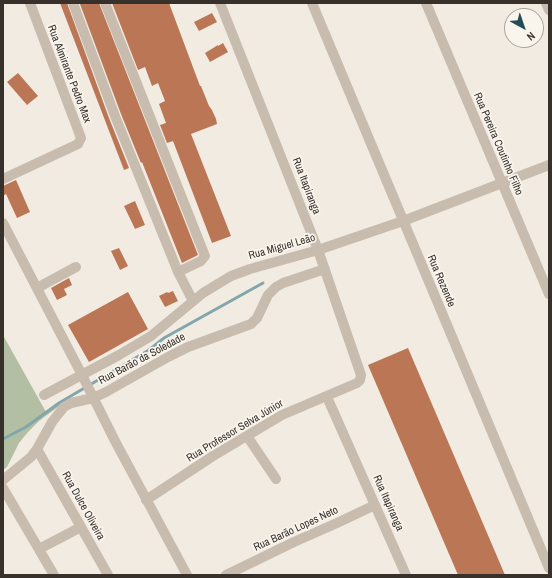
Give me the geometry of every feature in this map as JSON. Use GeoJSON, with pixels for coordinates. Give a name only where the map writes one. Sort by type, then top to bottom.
{"type":"FeatureCollection","features":[{"type":"Feature","properties":{"kind":"street","name":"Rua Almirante Pedro Max"},"geometry":{"type":"LineString","coordinates":[[3,179],[78,144],[81,138],[30,3]]}},
{"type":"Feature","properties":{"kind":"street"},"geometry":{"type":"LineString","coordinates":[[73,3],[115,116],[178,272],[193,301]]}},
{"type":"Feature","properties":{"kind":"street"},"geometry":{"type":"LineString","coordinates":[[105,3],[205,256],[201,261],[178,272]]}},
{"type":"Feature","properties":{"kind":"street","name":"Rua Itapiranga"},"geometry":{"type":"LineString","coordinates":[[220,3],[318,250],[361,375],[360,380]]}},
{"type":"Feature","properties":{"kind":"street","name":"Rua Rezende"},"geometry":{"type":"LineString","coordinates":[[312,3],[549,568]]}},
{"type":"Feature","properties":{"kind":"street","name":"Rua Pereira Coutinho Filho"},"geometry":{"type":"LineString","coordinates":[[426,3],[549,294]]}},
{"type":"Feature","properties":{"kind":"street"},"geometry":{"type":"LineString","coordinates":[[546,3],[549,10]]}},
{"type":"Feature","properties":{"kind":"street","name":"Rua Miguel Leão"},"geometry":{"type":"LineString","coordinates":[[44,395],[83,377],[151,336],[203,293],[231,276],[250,269],[318,250],[403,221],[549,165]]}},
{"type":"Feature","properties":{"kind":"street"},"geometry":{"type":"LineString","coordinates":[[3,223],[146,500],[187,575]]}},
{"type":"Feature","properties":{"kind":"street"},"geometry":{"type":"LineString","coordinates":[[37,288],[76,268]]}},
{"type":"Feature","properties":{"kind":"street","name":"Rua Barão da Soledade"},"geometry":{"type":"LineString","coordinates":[[3,480],[37,449],[52,422],[64,407],[92,396],[188,347],[251,324],[258,318],[268,295],[276,287],[282,283],[325,269]]}},
{"type":"Feature","properties":{"kind":"street","name":"Rua Professor Selva Júnior"},"geometry":{"type":"LineString","coordinates":[[146,500],[282,415],[327,397],[357,383],[360,380]]}},
{"type":"Feature","properties":{"kind":"street","name":"Rua Itapiranga"},"geometry":{"type":"LineString","coordinates":[[327,397],[406,575]]}},
{"type":"Feature","properties":{"kind":"street"},"geometry":{"type":"LineString","coordinates":[[247,436],[276,479]]}},
{"type":"Feature","properties":{"kind":"street","name":"Rua Dulce Oliveira"},"geometry":{"type":"LineString","coordinates":[[37,449],[108,575]]}},
{"type":"Feature","properties":{"kind":"street"},"geometry":{"type":"LineString","coordinates":[[3,488],[39,549],[50,574]]}},
{"type":"Feature","properties":{"kind":"street","name":"Rua Barão Lopes Neto"},"geometry":{"type":"LineString","coordinates":[[226,575],[375,504]]}},
{"type":"Feature","properties":{"kind":"street"},"geometry":{"type":"LineString","coordinates":[[39,549],[81,527]]}},
{"type":"Feature","properties":{"kind":"green space"},"geometry":{"type":"Polygon","coordinates":[[[3,335],[46,412],[78,392],[39,421],[28,432],[19,443],[7,467],[3,470],[3,335]]]}},
{"type":"Feature","properties":{"kind":"building"},"geometry":{"type":"Polygon","coordinates":[[[60,3],[67,3],[129,168],[124,170],[60,3]]]}},
{"type":"Feature","properties":{"kind":"building"},"geometry":{"type":"Polygon","coordinates":[[[99,3],[198,255],[182,263],[142,162],[141,163],[121,114],[80,4],[99,3]]]}},
{"type":"Feature","properties":{"kind":"building"},"geometry":{"type":"Polygon","coordinates":[[[112,3],[169,3],[200,86],[216,119],[217,124],[191,134],[231,236],[212,243],[173,141],[167,143],[160,125],[166,123],[159,104],[165,101],[158,83],[152,86],[145,67],[138,70],[112,3]]]}},
{"type":"Feature","properties":{"kind":"building"},"geometry":{"type":"Polygon","coordinates":[[[212,13],[217,22],[199,31],[194,22],[212,13]]]}},
{"type":"Feature","properties":{"kind":"building"},"geometry":{"type":"Polygon","coordinates":[[[223,43],[228,52],[210,62],[205,53],[223,43]]]}},
{"type":"Feature","properties":{"kind":"building"},"geometry":{"type":"Polygon","coordinates":[[[18,73],[38,96],[27,105],[7,82],[18,73]]]}},
{"type":"Feature","properties":{"kind":"building"},"geometry":{"type":"Polygon","coordinates":[[[16,180],[30,212],[17,218],[6,194],[3,196],[3,186],[16,180]]]}},
{"type":"Feature","properties":{"kind":"building"},"geometry":{"type":"Polygon","coordinates":[[[135,201],[145,225],[135,229],[124,206],[135,201]]]}},
{"type":"Feature","properties":{"kind":"building"},"geometry":{"type":"Polygon","coordinates":[[[119,248],[128,266],[120,270],[111,251],[119,248]]]}},
{"type":"Feature","properties":{"kind":"building"},"geometry":{"type":"Polygon","coordinates":[[[69,278],[72,285],[64,289],[67,295],[57,300],[51,288],[69,278]]]}},
{"type":"Feature","properties":{"kind":"building"},"geometry":{"type":"Polygon","coordinates":[[[173,291],[178,301],[165,307],[159,296],[173,291]]]}},
{"type":"Feature","properties":{"kind":"building"},"geometry":{"type":"Polygon","coordinates":[[[128,292],[148,329],[89,362],[68,325],[128,292]]]}},
{"type":"Feature","properties":{"kind":"building"},"geometry":{"type":"Polygon","coordinates":[[[408,348],[505,575],[458,575],[368,365],[408,348]]]}},
{"type":"Feature","properties":{"kind":"waterway"},"geometry":{"type":"LineString","coordinates":[[3,439],[26,427],[59,403],[149,350],[164,338],[263,283]]}}]}
